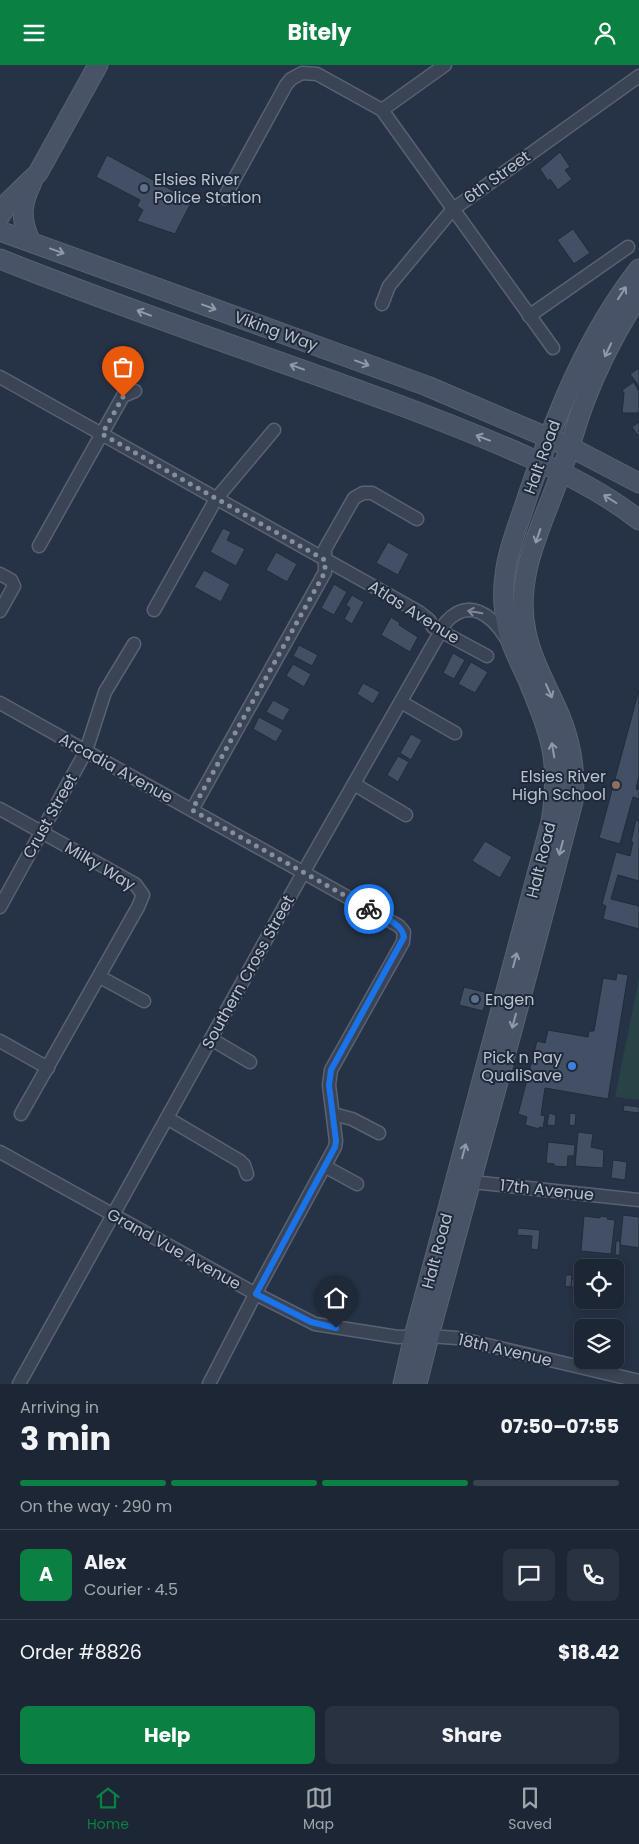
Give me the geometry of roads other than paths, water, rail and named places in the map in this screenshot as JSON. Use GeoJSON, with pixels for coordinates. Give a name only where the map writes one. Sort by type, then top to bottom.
{"type":"FeatureCollection","features":[{"type":"Feature","properties":{"kind":"street"},"geometry":{"type":"LineString","coordinates":[[30,241],[24,228],[22,209],[34,178],[98,65]]}},
{"type":"Feature","properties":{"kind":"street"},"geometry":{"type":"LineString","coordinates":[[382,110],[445,65]]}},
{"type":"Feature","properties":{"kind":"street"},"geometry":{"type":"LineString","coordinates":[[224,198],[286,85],[302,73],[317,74],[382,110],[452,210],[553,348]]}},
{"type":"Feature","properties":{"kind":"street","name":"6th Street"},"geometry":{"type":"LineString","coordinates":[[382,304],[389,286],[452,210],[639,76]]}},
{"type":"Feature","properties":{"kind":"street"},"geometry":{"type":"LineString","coordinates":[[0,216],[9,201],[34,178]]}},
{"type":"Feature","properties":{"kind":"street","name":"Viking Way"},"geometry":{"type":"LineString","coordinates":[[0,231],[427,386],[549,437],[639,483]]}},
{"type":"Feature","properties":{"kind":"street"},"geometry":{"type":"LineString","coordinates":[[529,316],[628,247]]}},
{"type":"Feature","properties":{"kind":"street","name":"Viking Way"},"geometry":{"type":"LineString","coordinates":[[0,259],[501,445],[562,472],[600,492],[639,520]]}},
{"type":"Feature","properties":{"kind":"street","name":"Halt Road"},"geometry":{"type":"LineString","coordinates":[[403,1384],[421,1336],[463,1181],[556,797],[555,759],[550,734],[518,658],[505,616],[505,575],[509,553],[565,395],[605,319],[639,269]]}},
{"type":"Feature","properties":{"kind":"street","name":"Halt Road"},"geometry":{"type":"LineString","coordinates":[[463,1181],[534,950],[574,801],[575,783],[570,748],[560,717],[530,648],[523,618],[522,604],[526,568],[562,472],[590,388],[612,343],[639,295]]}},
{"type":"Feature","properties":{"kind":"street","name":"Atlas Avenue"},"geometry":{"type":"LineString","coordinates":[[0,377],[419,612],[429,620],[433,627],[487,656]]}},
{"type":"Feature","properties":{"kind":"street"},"geometry":{"type":"LineString","coordinates":[[39,546],[123,397],[135,391]]}},
{"type":"Feature","properties":{"kind":"street"},"geometry":{"type":"LineString","coordinates":[[154,610],[216,499],[274,430]]}},
{"type":"Feature","properties":{"kind":"street"},"geometry":{"type":"LineString","coordinates":[[192,810],[325,572],[326,549],[351,502],[358,495],[372,493],[417,519]]}},
{"type":"Feature","properties":{"kind":"street"},"geometry":{"type":"LineString","coordinates":[[0,573],[12,581],[14,586],[0,611]]}},
{"type":"Feature","properties":{"kind":"street","name":"Southern Cross Street"},"geometry":{"type":"LineString","coordinates":[[19,1384],[303,873],[441,631],[455,613],[468,610],[476,611],[492,618],[502,630],[518,658]]}},
{"type":"Feature","properties":{"kind":"street","name":"Crust Street"},"geometry":{"type":"LineString","coordinates":[[0,907],[86,751],[104,692],[134,644]]}},
{"type":"Feature","properties":{"kind":"street"},"geometry":{"type":"LineString","coordinates":[[401,702],[455,733]]}},
{"type":"Feature","properties":{"kind":"street","name":"Arcadia Avenue"},"geometry":{"type":"LineString","coordinates":[[0,703],[399,926],[404,933],[404,937],[331,1070],[329,1085],[336,1144],[326,1167],[208,1384]]}},
{"type":"Feature","properties":{"kind":"street"},"geometry":{"type":"LineString","coordinates":[[354,784],[406,815]]}},
{"type":"Feature","properties":{"kind":"street","name":"Milky Way"},"geometry":{"type":"LineString","coordinates":[[0,809],[134,884],[143,895],[100,977],[21,1114]]}},
{"type":"Feature","properties":{"kind":"street"},"geometry":{"type":"LineString","coordinates":[[100,977],[144,1001]]}},
{"type":"Feature","properties":{"kind":"street"},"geometry":{"type":"LineString","coordinates":[[211,1039],[250,1062]]}},
{"type":"Feature","properties":{"kind":"street"},"geometry":{"type":"LineString","coordinates":[[0,1041],[48,1068]]}},
{"type":"Feature","properties":{"kind":"street"},"geometry":{"type":"LineString","coordinates":[[333,1114],[352,1119],[378,1133]]}},
{"type":"Feature","properties":{"kind":"street"},"geometry":{"type":"LineString","coordinates":[[167,1118],[240,1161],[244,1165],[247,1174]]}},
{"type":"Feature","properties":{"kind":"street","name":"Grand Vue Avenue"},"geometry":{"type":"LineString","coordinates":[[0,1152],[113,1216],[315,1324],[395,1337],[421,1336]]}},
{"type":"Feature","properties":{"kind":"street"},"geometry":{"type":"LineString","coordinates":[[326,1167],[357,1184]]}},
{"type":"Feature","properties":{"kind":"street","name":"17th Avenue"},"geometry":{"type":"LineString","coordinates":[[463,1181],[639,1200]]}},
{"type":"Feature","properties":{"kind":"street","name":"Halt Road"},"geometry":{"type":"LineString","coordinates":[[417,1384],[421,1336]]}},
{"type":"Feature","properties":{"kind":"street","name":"18th Avenue"},"geometry":{"type":"LineString","coordinates":[[421,1336],[457,1338],[638,1377]]}},
{"type":"Feature","properties":{"kind":"place","name":"Elsies River Police Station"},"geometry":{"type":"Point","coordinates":[144,188]}},
{"type":"Feature","properties":{"kind":"place","name":"Elsies River High School"},"geometry":{"type":"Point","coordinates":[616,785]}},
{"type":"Feature","properties":{"kind":"place","name":"Engen"},"geometry":{"type":"Point","coordinates":[475,999]}},
{"type":"Feature","properties":{"kind":"place","name":"Pick n Pay QualiSave"},"geometry":{"type":"Point","coordinates":[572,1066]}}]}
